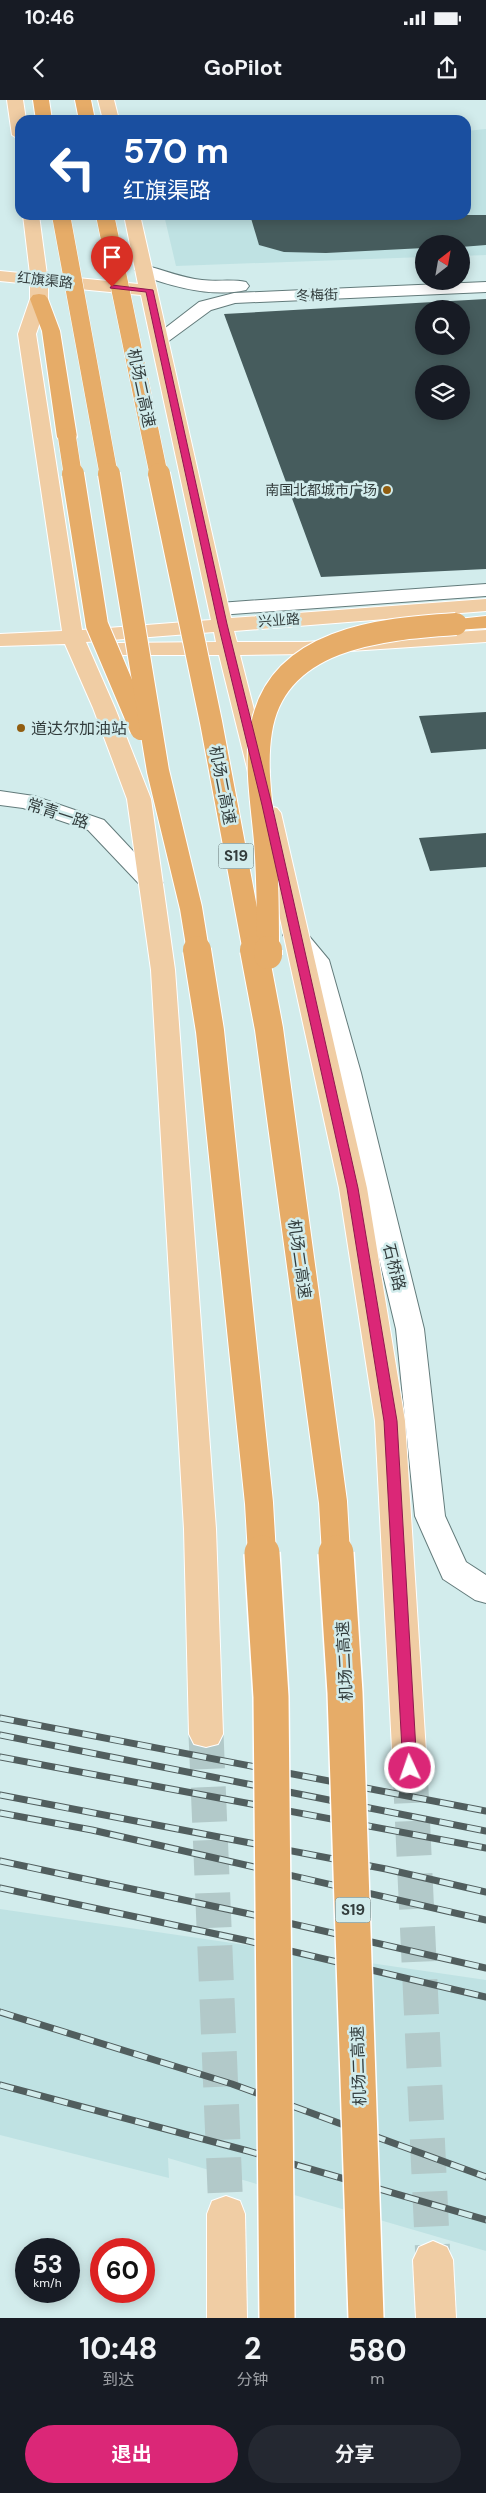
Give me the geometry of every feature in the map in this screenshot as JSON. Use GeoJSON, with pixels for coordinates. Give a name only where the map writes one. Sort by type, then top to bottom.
{"type":"FeatureCollection","features":[{"type":"Feature","properties":{"kind":"highway"},"geometry":{"type":"LineString","coordinates":[[41,100],[43,115]]}},
{"type":"Feature","properties":{"kind":"highway"},"geometry":{"type":"LineString","coordinates":[[82,100],[85,115]]}},
{"type":"Feature","properties":{"kind":"highway"},"geometry":{"type":"LineString","coordinates":[[62,220],[115,507],[158,770],[191,908],[210,1031],[263,1551],[271,1697],[277,2318]]}},
{"type":"Feature","properties":{"kind":"highway","name":"机场二高速"},"geometry":{"type":"LineString","coordinates":[[106,220],[209,713],[270,1029],[333,1502],[341,1605],[366,2318]]}},
{"type":"Feature","properties":{"kind":"highway"},"geometry":{"type":"LineString","coordinates":[[39,299],[51,331],[97,625],[158,770]]}},
{"type":"Feature","properties":{"kind":"highway"},"geometry":{"type":"LineString","coordinates":[[270,1029],[267,870],[259,754],[264,716],[276,690],[299,666],[322,650],[360,637],[387,632],[486,622]]}},
{"type":"Feature","properties":{"kind":"main road"},"geometry":{"type":"LineString","coordinates":[[15,100],[17,115]]}},
{"type":"Feature","properties":{"kind":"main road"},"geometry":{"type":"LineString","coordinates":[[106,100],[109,115]]}},
{"type":"Feature","properties":{"kind":"main road"},"geometry":{"type":"LineString","coordinates":[[32,220],[39,280],[39,299],[27,334],[75,643],[104,708],[139,798],[163,970],[175,1180],[190,1356],[200,1530],[206,1734]]}},
{"type":"Feature","properties":{"kind":"main road"},"geometry":{"type":"LineString","coordinates":[[133,220],[224,627],[353,1188],[390,1421],[410,1768]]}},
{"type":"Feature","properties":{"kind":"main road","name":"红旗渠路"},"geometry":{"type":"LineString","coordinates":[[0,276],[149,290]]}},
{"type":"Feature","properties":{"kind":"main road","name":"兴业路"},"geometry":{"type":"LineString","coordinates":[[75,643],[224,627],[486,604]]}},
{"type":"Feature","properties":{"kind":"main road","name":"兴业路"},"geometry":{"type":"LineString","coordinates":[[224,627],[306,648],[486,636]]}},
{"type":"Feature","properties":{"kind":"main road"},"geometry":{"type":"LineString","coordinates":[[0,640],[75,643]]}},
{"type":"Feature","properties":{"kind":"main road"},"geometry":{"type":"LineString","coordinates":[[0,652],[75,643]]}},
{"type":"Feature","properties":{"kind":"main road"},"geometry":{"type":"LineString","coordinates":[[226,2214],[226,2318]]}},
{"type":"Feature","properties":{"kind":"main road"},"geometry":{"type":"LineString","coordinates":[[433,2260],[436,2318]]}},
{"type":"Feature","properties":{"kind":"street","name":"冬梅街"},"geometry":{"type":"LineString","coordinates":[[144,270],[172,281],[195,286],[218,287],[415,278]]}},
{"type":"Feature","properties":{"kind":"street"},"geometry":{"type":"LineString","coordinates":[[470,276],[486,275]]}},
{"type":"Feature","properties":{"kind":"street","name":"冬梅街"},"geometry":{"type":"LineString","coordinates":[[160,339],[205,306],[234,298],[486,287]]}},
{"type":"Feature","properties":{"kind":"street"},"geometry":{"type":"LineString","coordinates":[[224,627],[486,590]]}},
{"type":"Feature","properties":{"kind":"street","name":"常青一路"},"geometry":{"type":"LineString","coordinates":[[0,798],[26,801],[96,826],[151,883]]}},
{"type":"Feature","properties":{"kind":"street","name":"石桥路"},"geometry":{"type":"LineString","coordinates":[[295,935],[317,960],[348,1073],[410,1328],[430,1516],[454,1570],[486,1591]]}},
{"type":"Feature","properties":{"kind":"shaded area"},"geometry":{"type":"Polygon","coordinates":[[[486,129],[486,255],[470,256],[470,235],[415,235],[415,257],[176,266],[165,220],[471,220],[471,130],[486,129]]]}},
{"type":"Feature","properties":{"kind":"shaded area"},"geometry":{"type":"Polygon","coordinates":[[[0,1909],[486,1980],[486,2251],[168,2158],[169,2178],[0,2135],[0,1909]]]}},
{"type":"Feature","properties":{"kind":"building"},"geometry":{"type":"Polygon","coordinates":[[[471,215],[486,215],[486,245],[470,246],[470,235],[415,235],[415,248],[326,253],[284,252],[259,245],[252,220],[471,220],[471,215]]]}},
{"type":"Feature","properties":{"kind":"building","name":"南国北都城市广场"},"geometry":{"type":"Polygon","coordinates":[[[486,299],[486,569],[321,577],[224,314],[415,303],[415,355],[470,355],[469,300],[486,299]]]}},
{"type":"Feature","properties":{"kind":"building"},"geometry":{"type":"Polygon","coordinates":[[[486,712],[486,749],[431,753],[419,716],[486,712]]]}},
{"type":"Feature","properties":{"kind":"building"},"geometry":{"type":"Polygon","coordinates":[[[486,833],[486,867],[430,871],[419,838],[486,833]]]}},
{"type":"Feature","properties":{"kind":"tunnel"},"geometry":{"type":"LineString","coordinates":[[206,1734],[226,2214]]}},
{"type":"Feature","properties":{"kind":"tunnel"},"geometry":{"type":"LineString","coordinates":[[410,1768],[433,2260]]}},
{"type":"Feature","properties":{"kind":"railway"},"geometry":{"type":"LineString","coordinates":[[0,1718],[486,1811]]}},
{"type":"Feature","properties":{"kind":"railway"},"geometry":{"type":"LineString","coordinates":[[0,1735],[486,1831]]}},
{"type":"Feature","properties":{"kind":"railway"},"geometry":{"type":"LineString","coordinates":[[0,1757],[486,1848]]}},
{"type":"Feature","properties":{"kind":"railway"},"geometry":{"type":"LineString","coordinates":[[0,1795],[386,1869],[486,1892]]}},
{"type":"Feature","properties":{"kind":"railway"},"geometry":{"type":"LineString","coordinates":[[0,1813],[92,1830],[486,1920]]}},
{"type":"Feature","properties":{"kind":"railway"},"geometry":{"type":"LineString","coordinates":[[0,1861],[245,1913],[486,1968]]}},
{"type":"Feature","properties":{"kind":"railway"},"geometry":{"type":"LineString","coordinates":[[0,1888],[244,1940],[486,1997]]}},
{"type":"Feature","properties":{"kind":"railway"},"geometry":{"type":"LineString","coordinates":[[0,2012],[232,2084],[486,2177]]}},
{"type":"Feature","properties":{"kind":"railway"},"geometry":{"type":"LineString","coordinates":[[0,2085],[248,2151],[486,2220]]}},
{"type":"Feature","properties":{"kind":"place","name":"南国北都城市广场"},"geometry":{"type":"Point","coordinates":[387,490]}},
{"type":"Feature","properties":{"kind":"place","name":"道达尔加油站"},"geometry":{"type":"Point","coordinates":[21,728]}},
{"type":"Feature","properties":{"kind":"route"},"geometry":{"type":"LineString","coordinates":[[112,287],[149,290],[201,520],[222,624],[267,805],[322,1058],[353,1188],[390,1421],[410,1768]]}}]}
